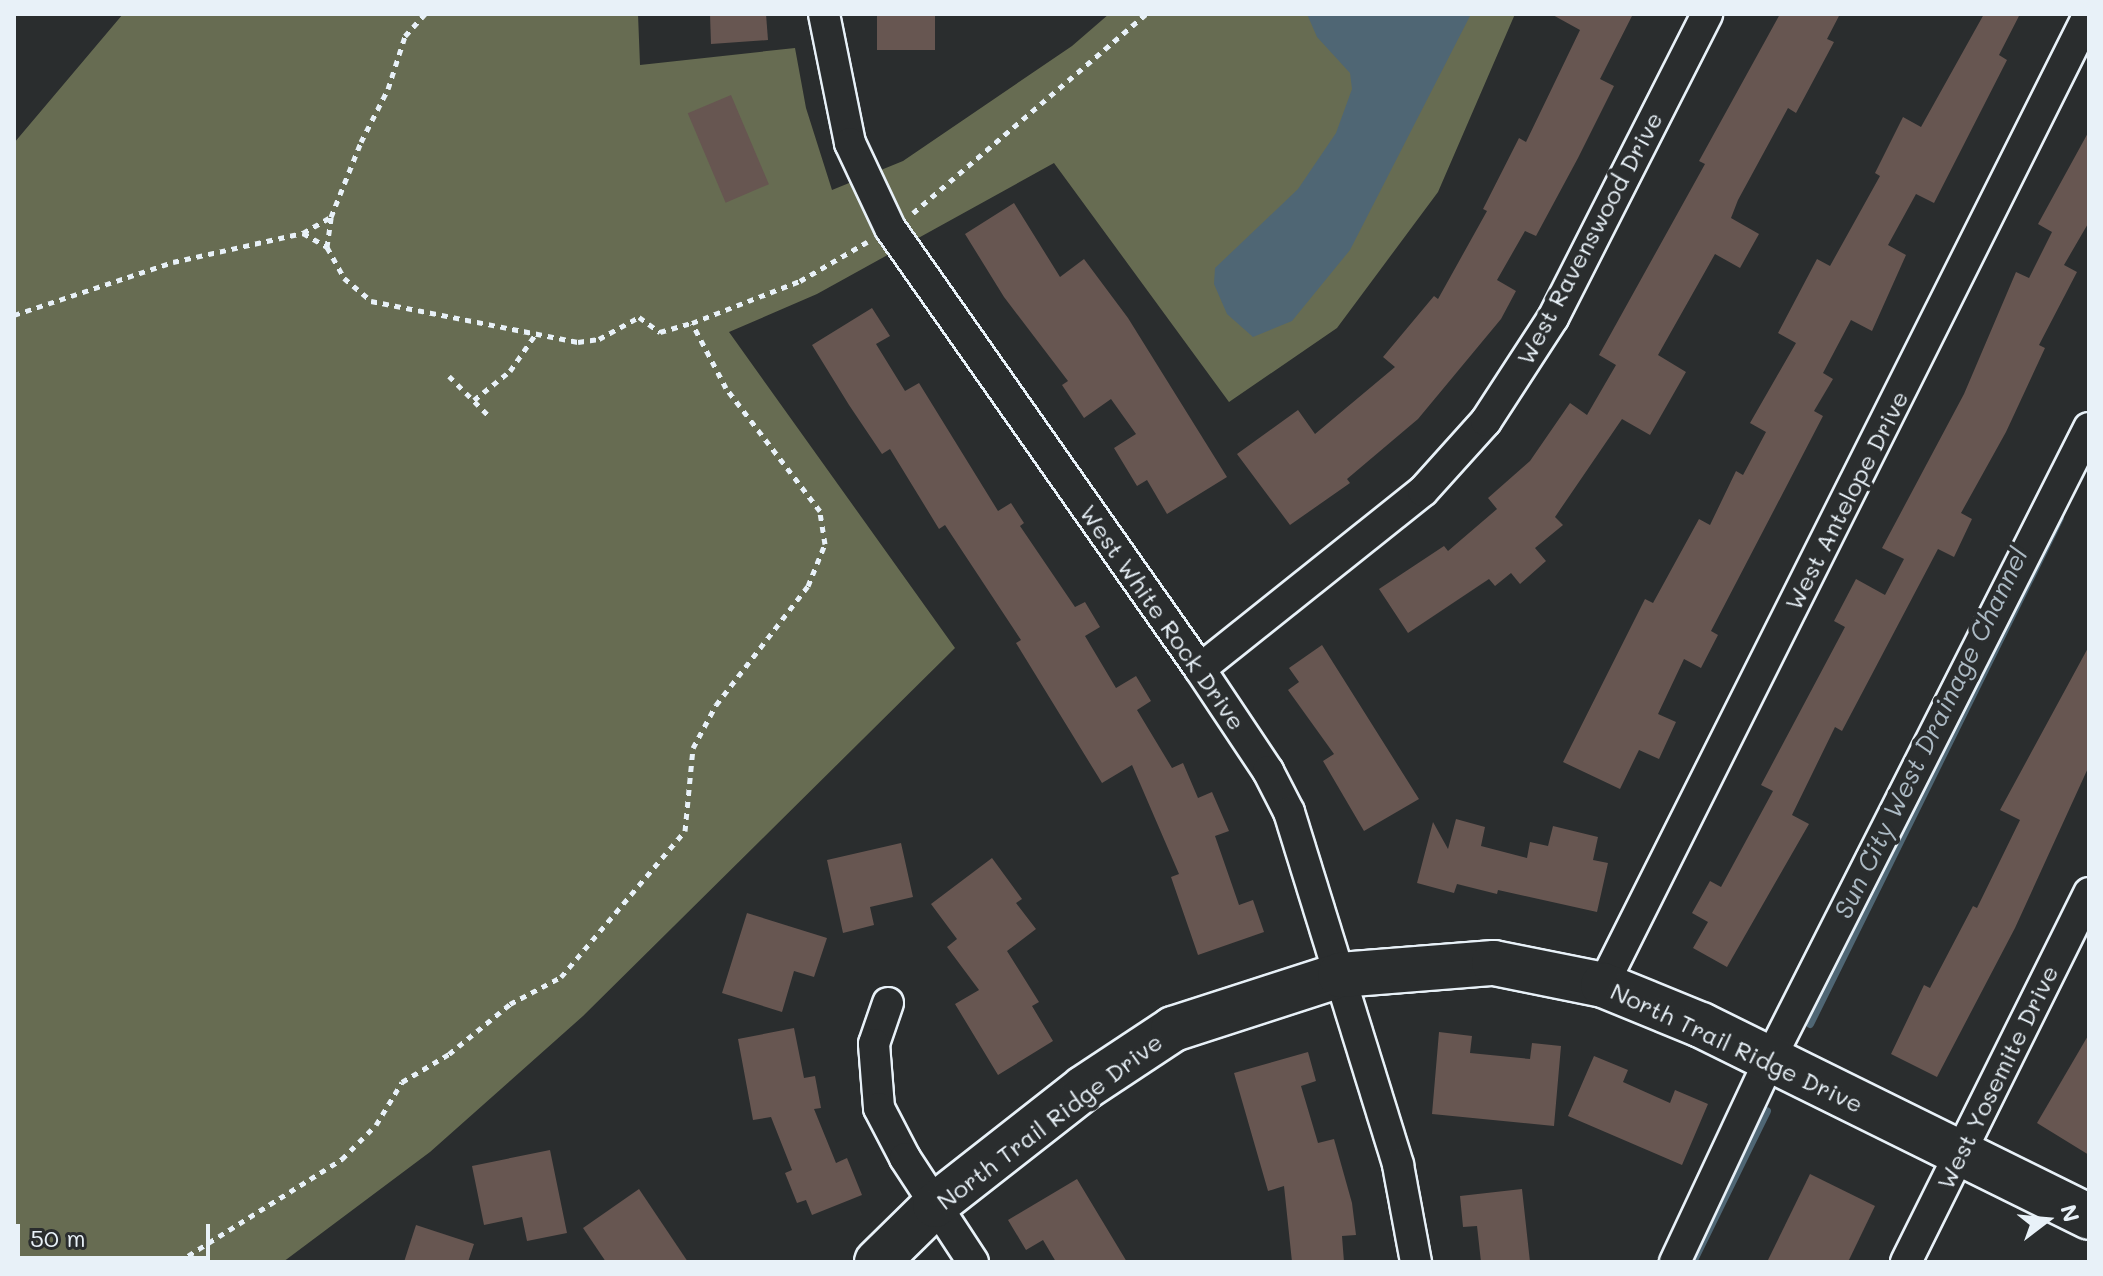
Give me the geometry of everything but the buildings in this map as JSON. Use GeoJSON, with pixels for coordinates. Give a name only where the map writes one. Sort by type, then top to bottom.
{"type":"FeatureCollection","features":[{"type":"Feature","properties":{"kind":"street","name":"West White Rock Drive"},"geometry":{"type":"LineString","coordinates":[[824,14],[850,143],[890,228],[1200,669],[1268,771],[1289,812],[1398,1165],[1416,1262]]}},
{"type":"Feature","properties":{"kind":"street","name":"West Ravenswood Drive"},"geometry":{"type":"LineString","coordinates":[[1200,669],[1423,491],[1486,421],[1553,318],[1707,14]]}},
{"type":"Feature","properties":{"kind":"street","name":"West Antelope Drive"},"geometry":{"type":"LineString","coordinates":[[1603,985],[2089,14]]}},
{"type":"Feature","properties":{"kind":"street"},"geometry":{"type":"LineString","coordinates":[[1675,1262],[1785,1067],[2089,428]]}},
{"type":"Feature","properties":{"kind":"street","name":"West Yosemite Drive"},"geometry":{"type":"LineString","coordinates":[[1906,1262],[2089,893]]}},
{"type":"Feature","properties":{"kind":"street","name":"North Trail Ridge Drive"},"geometry":{"type":"LineString","coordinates":[[877,1262],[935,1205],[1084,1088],[1173,1029],[1226,1007],[1340,975],[1494,963],[1603,985],[1960,1150],[2089,1217]]}},
{"type":"Feature","properties":{"kind":"street"},"geometry":{"type":"LineString","coordinates":[[888,1003],[874,1044],[879,1108],[935,1205],[973,1262]]}},
{"type":"Feature","properties":{"kind":"path"},"geometry":{"type":"LineString","coordinates":[[327,247],[331,217],[388,89],[405,36],[425,14]]}},
{"type":"Feature","properties":{"kind":"path"},"geometry":{"type":"LineString","coordinates":[[303,233],[327,247],[344,278],[371,301],[535,335],[588,342],[639,317],[660,332],[692,323],[800,281],[890,228],[931,201],[1034,106],[1146,14]]}},
{"type":"Feature","properties":{"kind":"path"},"geometry":{"type":"LineString","coordinates":[[14,315],[173,262],[303,233],[331,217]]}},
{"type":"Feature","properties":{"kind":"path"},"geometry":{"type":"LineString","coordinates":[[178,1262],[342,1159],[376,1125],[402,1082],[449,1054],[510,1004],[561,977],[685,831],[693,748],[716,705],[808,586],[825,544],[820,511],[726,388],[692,323]]}},
{"type":"Feature","properties":{"kind":"path"},"geometry":{"type":"LineString","coordinates":[[474,400],[510,371],[535,335]]}},
{"type":"Feature","properties":{"kind":"path"},"geometry":{"type":"LineString","coordinates":[[449,376],[490,417]]}},
{"type":"Feature","properties":{"kind":"green space"},"geometry":{"type":"Polygon","coordinates":[[[123,14],[638,14],[640,65],[795,48],[806,108],[832,190],[903,161],[1072,46],[1109,14],[1515,14],[1438,192],[1337,328],[1229,402],[1054,163],[817,294],[729,332],[955,648],[583,1016],[430,1152],[283,1262],[14,1262],[14,143],[123,14]]]}},
{"type":"Feature","properties":{"kind":"water"},"geometry":{"type":"Polygon","coordinates":[[[1307,14],[1471,14],[1350,250],[1292,321],[1253,337],[1227,314],[1214,284],[1215,268],[1298,189],[1336,133],[1352,89],[1350,73],[1317,37],[1307,14]]]}},
{"type":"Feature","properties":{"kind":"waterway","name":"Sun City West Drainage Channel"},"geometry":{"type":"LineString","coordinates":[[1810,1024],[2060,518]]}},
{"type":"Feature","properties":{"kind":"waterway","name":"Sun City West Drainage Channel"},"geometry":{"type":"LineString","coordinates":[[1693,1262],[1767,1111]]}}]}
